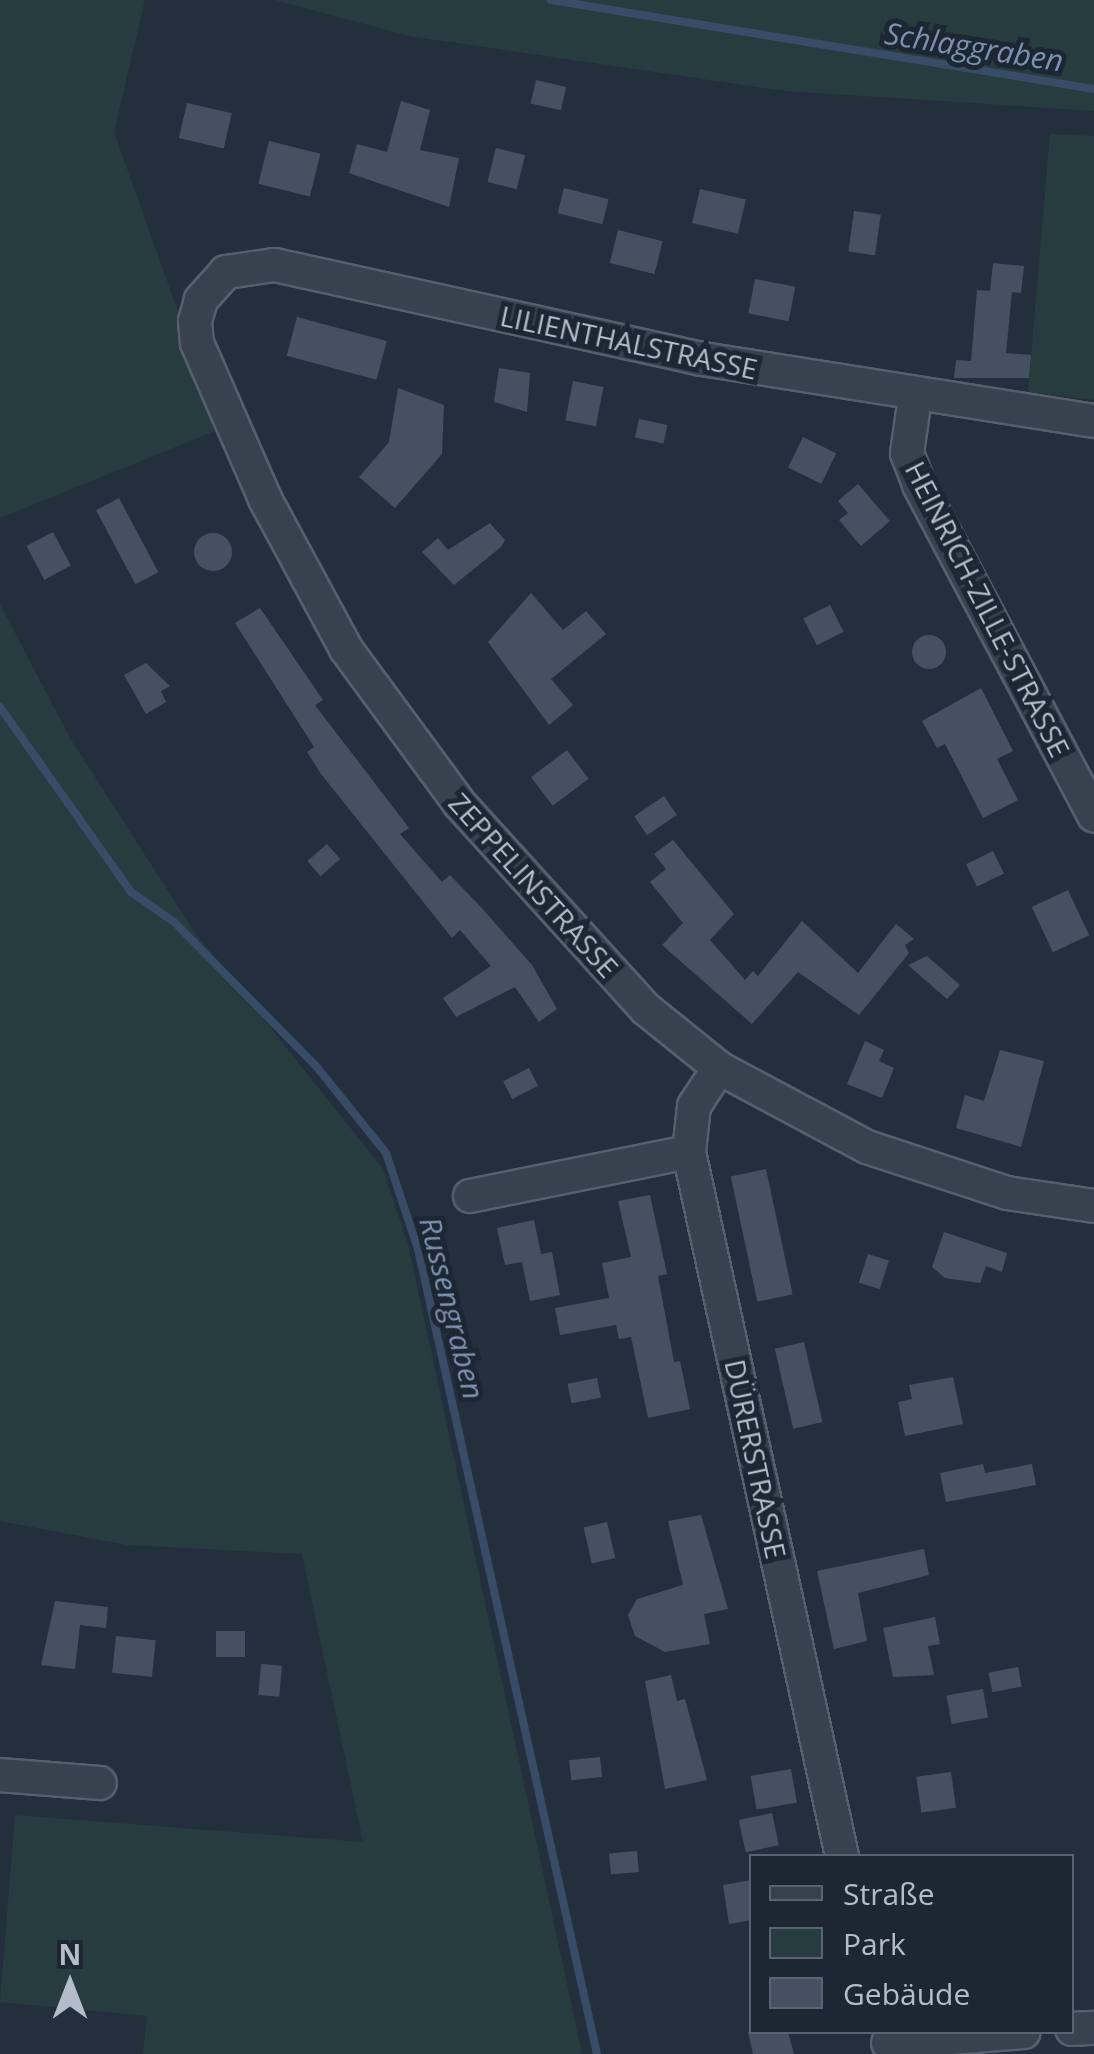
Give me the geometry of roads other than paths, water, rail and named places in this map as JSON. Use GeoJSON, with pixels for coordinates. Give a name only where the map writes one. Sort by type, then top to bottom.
{"type":"FeatureCollection","features":[{"type":"Feature","properties":{"kind":"street","name":"LILIENTHALSTRASSE"},"geometry":{"type":"LineString","coordinates":[[195,321],[201,300],[226,272],[274,265],[914,398],[1094,421]]}},
{"type":"Feature","properties":{"kind":"street","name":"ZEPPELINSTRASSE"},"geometry":{"type":"LineString","coordinates":[[195,321],[197,343],[265,499],[346,649],[459,803],[646,1009],[719,1068],[805,1118],[936,1172],[1094,1206]]}},
{"type":"Feature","properties":{"kind":"street","name":"HEINRICH-ZILLE-STRASSE"},"geometry":{"type":"LineString","coordinates":[[914,398],[907,452],[919,485],[1094,816]]}},
{"type":"Feature","properties":{"kind":"street","name":"DÜRERSTRASSE"},"geometry":{"type":"LineString","coordinates":[[719,1068],[694,1106],[689,1152],[842,1854]]}},
{"type":"Feature","properties":{"kind":"street"},"geometry":{"type":"LineString","coordinates":[[470,1196],[689,1152]]}},
{"type":"Feature","properties":{"kind":"street"},"geometry":{"type":"LineString","coordinates":[[0,1775],[100,1783]]}},
{"type":"Feature","properties":{"kind":"street"},"geometry":{"type":"LineString","coordinates":[[888,2043],[999,2034]]}},
{"type":"Feature","properties":{"kind":"waterway","name":"Schlaggraben"},"geometry":{"type":"LineString","coordinates":[[551,0],[1094,89]]}},
{"type":"Feature","properties":{"kind":"waterway","name":"Russengraben"},"geometry":{"type":"LineString","coordinates":[[0,707],[131,892],[174,922],[316,1066],[386,1153],[418,1249],[597,2054]]}}]}
